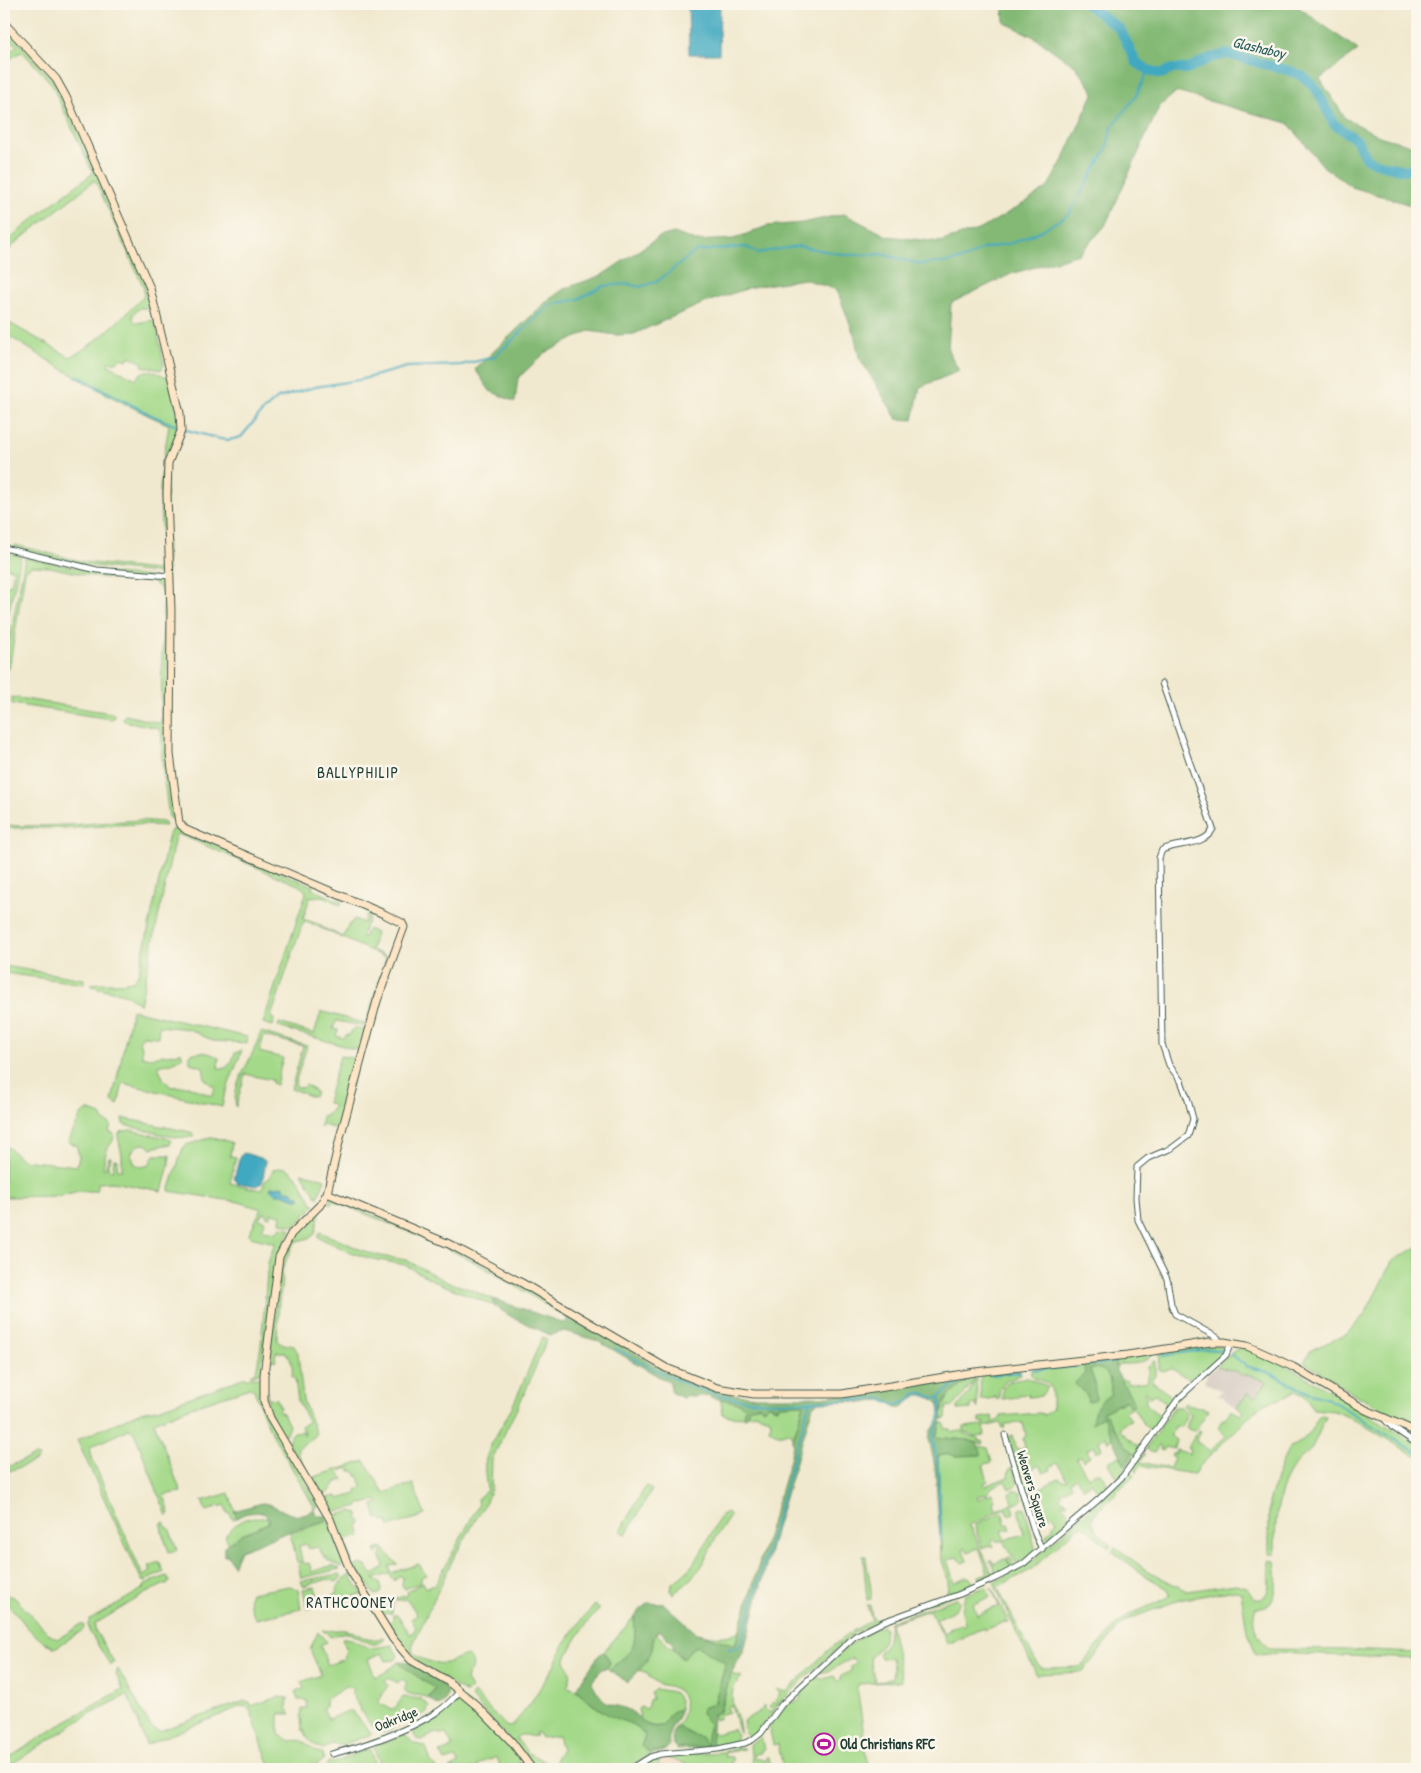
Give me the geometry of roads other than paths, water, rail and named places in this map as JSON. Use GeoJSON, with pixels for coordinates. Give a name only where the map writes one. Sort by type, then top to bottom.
{"type":"FeatureCollection","features":[{"type":"Feature","properties":{"kind":"street"},"geometry":{"type":"LineString","coordinates":[[4,23],[59,84],[145,274],[152,294],[181,420],[180,435],[171,452],[167,471],[170,576],[170,754],[178,823],[186,830],[384,914],[402,923],[404,927],[377,1000],[327,1193],[320,1205],[291,1234],[279,1257],[264,1375],[264,1394],[267,1410],[292,1457],[328,1515],[350,1570],[393,1639],[411,1660],[446,1680],[506,1735],[530,1767],[520,1769]]}},
{"type":"Feature","properties":{"kind":"street"},"geometry":{"type":"LineString","coordinates":[[4,548],[89,568],[170,576]]}},
{"type":"Feature","properties":{"kind":"street"},"geometry":{"type":"LineString","coordinates":[[1162,683],[1213,829],[1210,833],[1194,842],[1162,850],[1159,858],[1162,1044],[1169,1066],[1181,1081],[1193,1119],[1188,1136],[1172,1148],[1148,1158],[1137,1167],[1138,1220],[1167,1279],[1171,1304],[1175,1314],[1218,1338],[1218,1342]]}},
{"type":"Feature","properties":{"kind":"street"},"geometry":{"type":"LineString","coordinates":[[327,1193],[420,1231],[465,1252],[548,1298],[666,1368],[706,1385],[733,1392],[754,1394],[842,1394],[966,1374],[1218,1342],[1247,1346],[1287,1364],[1366,1410],[1417,1432]]}},
{"type":"Feature","properties":{"kind":"street"},"geometry":{"type":"LineString","coordinates":[[631,1769],[661,1754],[718,1749],[752,1740],[760,1733],[782,1704],[855,1636],[885,1621],[946,1600],[1018,1568],[1098,1500],[1123,1476],[1179,1398],[1226,1355],[1231,1343]]}},
{"type":"Feature","properties":{"kind":"street"},"geometry":{"type":"LineString","coordinates":[[1386,1419],[1392,1427],[1417,1444]]}},
{"type":"Feature","properties":{"kind":"street","name":"Weavers Square"},"geometry":{"type":"LineString","coordinates":[[1005,1435],[1035,1534],[1042,1549]]}},
{"type":"Feature","properties":{"kind":"street","name":"Oakridge"},"geometry":{"type":"LineString","coordinates":[[332,1754],[422,1721],[445,1707],[460,1692]]}},
{"type":"Feature","properties":{"kind":"water"},"geometry":{"type":"Polygon","coordinates":[[[688,4],[720,4],[719,54],[689,54],[688,4]]]}},
{"type":"Feature","properties":{"kind":"water"},"geometry":{"type":"Polygon","coordinates":[[[244,1153],[261,1158],[266,1162],[262,1183],[257,1186],[238,1183],[234,1179],[240,1156],[244,1153]]]}},
{"type":"Feature","properties":{"kind":"water"},"geometry":{"type":"Polygon","coordinates":[[[283,1186],[287,1191],[293,1191],[294,1195],[300,1196],[300,1199],[276,1194],[270,1189],[271,1187],[283,1186]]]}},
{"type":"Feature","properties":{"kind":"waterway","name":"Glashaboy"},"geometry":{"type":"LineString","coordinates":[[1086,4],[1120,29],[1136,62],[1148,70],[1160,74],[1173,69],[1190,69],[1210,58],[1227,54],[1290,71],[1304,77],[1317,90],[1334,124],[1357,140],[1365,157],[1373,162],[1391,167],[1405,170],[1417,169]]}},
{"type":"Feature","properties":{"kind":"waterway"},"geometry":{"type":"LineString","coordinates":[[183,429],[229,440],[241,437],[263,411],[278,398],[315,387],[359,380],[407,367],[461,365],[494,357],[550,305],[578,299],[603,286],[629,284],[640,287],[658,281],[696,251],[746,247],[758,253],[798,246],[847,255],[881,254],[920,264],[944,263],[967,258],[982,249],[1012,243],[1042,230],[1068,215],[1106,150],[1112,127],[1136,96],[1148,70]]}},
{"type":"Feature","properties":{"kind":"waterway"},"geometry":{"type":"LineString","coordinates":[[77,376],[149,414],[179,427]]}},
{"type":"Feature","properties":{"kind":"waterway"},"geometry":{"type":"LineString","coordinates":[[615,1348],[659,1372],[690,1386],[722,1396],[752,1401],[795,1402],[853,1399],[860,1401],[881,1398],[896,1405],[909,1401],[914,1395],[919,1393],[935,1398],[940,1397],[951,1387],[968,1379]]}},
{"type":"Feature","properties":{"kind":"waterway"},"geometry":{"type":"LineString","coordinates":[[1163,1356],[1207,1349],[1225,1351]]}},
{"type":"Feature","properties":{"kind":"waterway"},"geometry":{"type":"LineString","coordinates":[[1231,1354],[1246,1366],[1270,1373],[1311,1394],[1329,1399],[1417,1453]]}},
{"type":"Feature","properties":{"kind":"waterway"},"geometry":{"type":"LineString","coordinates":[[1087,1365],[1115,1362]]}},
{"type":"Feature","properties":{"kind":"waterway"},"geometry":{"type":"LineString","coordinates":[[1032,1370],[1080,1366]]}},
{"type":"Feature","properties":{"kind":"waterway"},"geometry":{"type":"LineString","coordinates":[[991,1375],[1020,1372]]}},
{"type":"Feature","properties":{"kind":"waterway"},"geometry":{"type":"LineString","coordinates":[[940,1398],[941,1413],[933,1440],[938,1465],[941,1541]]}},
{"type":"Feature","properties":{"kind":"waterway"},"geometry":{"type":"LineString","coordinates":[[728,1649],[738,1648],[741,1644],[810,1401]]}},
{"type":"Feature","properties":{"kind":"place","name":"Old Christians RFC"},"geometry":{"type":"Point","coordinates":[824,1744]}},
{"type":"Feature","properties":{"kind":"district","name":"BALLYPHILIP"},"geometry":{"type":"Point","coordinates":[358,772]}},
{"type":"Feature","properties":{"kind":"district","name":"RATHCOONEY"},"geometry":{"type":"Point","coordinates":[351,1602]}}]}
